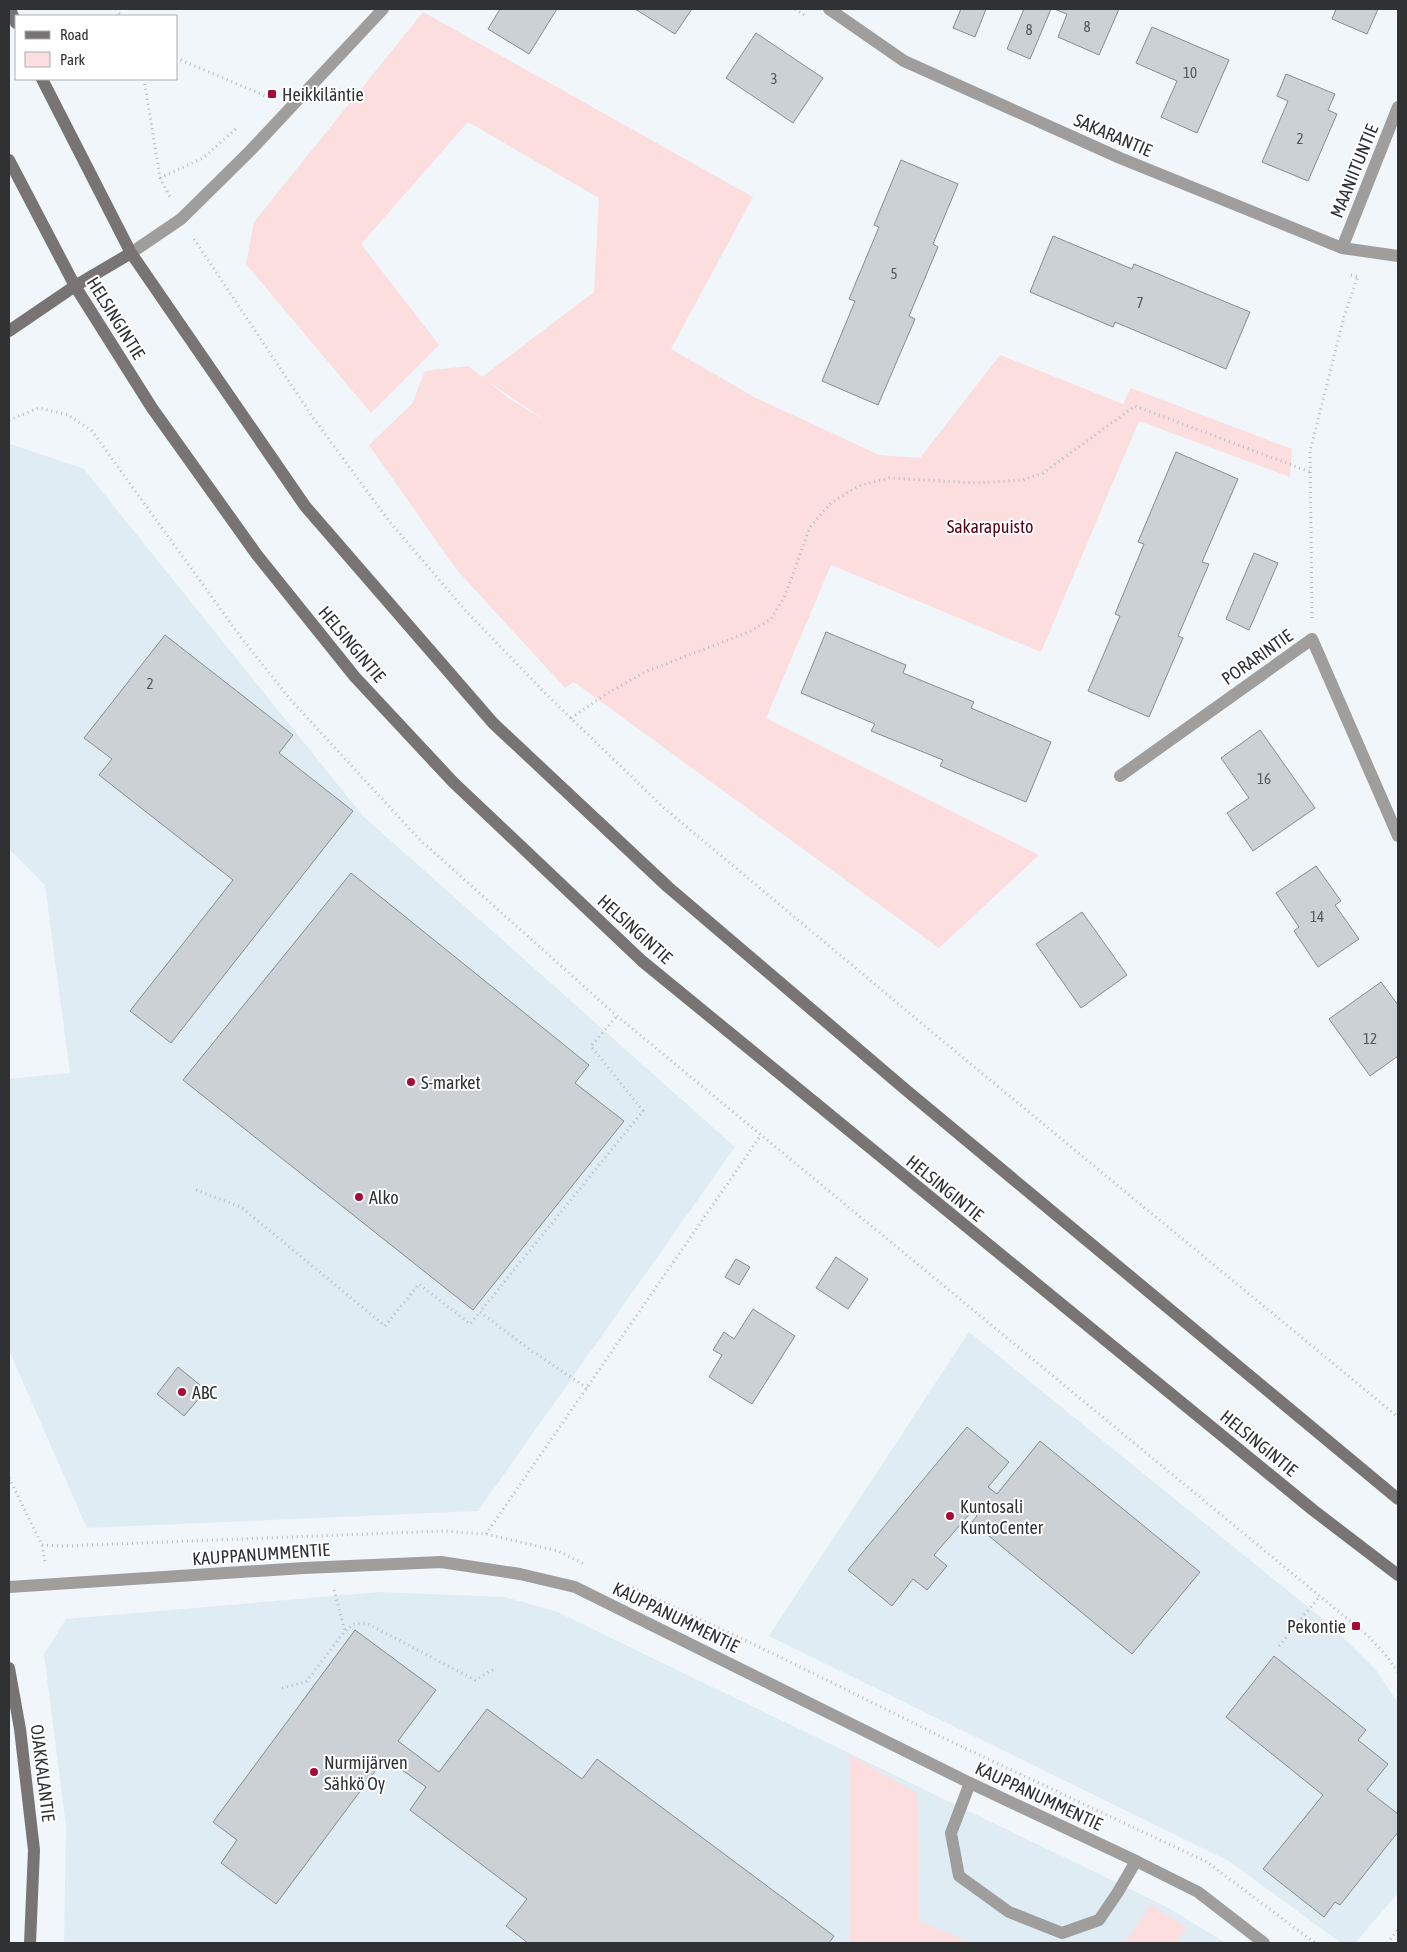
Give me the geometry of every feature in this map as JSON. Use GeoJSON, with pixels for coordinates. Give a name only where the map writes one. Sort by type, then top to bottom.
{"type":"FeatureCollection","features":[{"type":"Feature","properties":{"kind":"main road"},"geometry":{"type":"LineString","coordinates":[[10,9],[15,21]]}},
{"type":"Feature","properties":{"kind":"main road"},"geometry":{"type":"LineString","coordinates":[[43,80],[131,253],[305,506],[493,723],[668,887],[914,1096],[1398,1499]]}},
{"type":"Feature","properties":{"kind":"main road","name":"HELSINGINTIE"},"geometry":{"type":"LineString","coordinates":[[9,160],[76,286],[152,408],[257,555],[355,676],[453,782],[642,961],[1313,1510],[1398,1575]]}},
{"type":"Feature","properties":{"kind":"main road"},"geometry":{"type":"LineString","coordinates":[[9,331],[76,286],[131,253]]}},
{"type":"Feature","properties":{"kind":"main road","name":"OJAKKALANTIE"},"geometry":{"type":"LineString","coordinates":[[9,1668],[20,1729],[34,1850],[30,1943]]}},
{"type":"Feature","properties":{"kind":"street"},"geometry":{"type":"LineString","coordinates":[[131,253],[181,220],[249,152],[383,9]]}},
{"type":"Feature","properties":{"kind":"street","name":"SAKARANTIE"},"geometry":{"type":"LineString","coordinates":[[829,9],[904,61],[1120,158],[1342,248],[1398,256]]}},
{"type":"Feature","properties":{"kind":"street","name":"MAANIITUNTIE"},"geometry":{"type":"LineString","coordinates":[[1342,248],[1398,107]]}},
{"type":"Feature","properties":{"kind":"street","name":"PORARINTIE"},"geometry":{"type":"LineString","coordinates":[[1120,776],[1312,639],[1398,836]]}},
{"type":"Feature","properties":{"kind":"street","name":"KAUPPANUMMENTIE"},"geometry":{"type":"LineString","coordinates":[[9,1587],[304,1568],[441,1562],[520,1574],[575,1587],[970,1783],[1198,1892],[1264,1943]]}},
{"type":"Feature","properties":{"kind":"street"},"geometry":{"type":"LineString","coordinates":[[970,1783],[951,1833],[959,1876],[1009,1912],[1062,1934],[1099,1920],[1136,1861]]}},
{"type":"Feature","properties":{"kind":"path"},"geometry":{"type":"LineString","coordinates":[[178,59],[269,98]]}},
{"type":"Feature","properties":{"kind":"path"},"geometry":{"type":"LineString","coordinates":[[144,80],[160,178],[181,220],[314,419],[389,521],[465,610],[571,718],[664,808],[1398,1417]]}},
{"type":"Feature","properties":{"kind":"path"},"geometry":{"type":"LineString","coordinates":[[262,105],[272,94]]}},
{"type":"Feature","properties":{"kind":"path"},"geometry":{"type":"LineString","coordinates":[[160,178],[203,158],[240,125]]}},
{"type":"Feature","properties":{"kind":"path"},"geometry":{"type":"LineString","coordinates":[[1312,639],[1310,451],[1344,317],[1366,252]]}},
{"type":"Feature","properties":{"kind":"path"},"geometry":{"type":"LineString","coordinates":[[571,718],[606,694],[646,671],[749,632],[770,618],[785,596],[810,527],[831,503],[858,486],[889,478],[976,483],[1024,480],[1043,473],[1135,406],[1310,472]]}},
{"type":"Feature","properties":{"kind":"path"},"geometry":{"type":"LineString","coordinates":[[9,420],[39,408],[68,415],[92,431],[240,636],[289,698],[419,839],[617,1016],[1368,1636],[1385,1654],[1398,1672]]}},
{"type":"Feature","properties":{"kind":"path"},"geometry":{"type":"LineString","coordinates":[[196,1190],[241,1208],[386,1326],[419,1284],[470,1324],[643,1111],[590,1046],[617,1016]]}},
{"type":"Feature","properties":{"kind":"path"},"geometry":{"type":"LineString","coordinates":[[486,1534],[761,1135]]}},
{"type":"Feature","properties":{"kind":"path"},"geometry":{"type":"LineString","coordinates":[[480,1312],[529,1349],[587,1388]]}},
{"type":"Feature","properties":{"kind":"path"},"geometry":{"type":"LineString","coordinates":[[9,1478],[42,1544],[49,1584]]}},
{"type":"Feature","properties":{"kind":"path"},"geometry":{"type":"LineString","coordinates":[[333,1587],[345,1631]]}},
{"type":"Feature","properties":{"kind":"path"},"geometry":{"type":"LineString","coordinates":[[1279,1646],[1320,1596]]}},
{"type":"Feature","properties":{"kind":"path"},"geometry":{"type":"LineString","coordinates":[[282,1688],[306,1682],[345,1631],[354,1624],[366,1623],[475,1680],[496,1668]]}},
{"type":"Feature","properties":{"kind":"path"},"geometry":{"type":"LineString","coordinates":[[1387,1943],[1398,1930]]}},
{"type":"Feature","properties":{"kind":"shaded area"},"geometry":{"type":"Polygon","coordinates":[[[10,444],[84,469],[363,816],[735,1147],[478,1511],[87,1528],[9,1350],[9,1079],[70,1073],[45,885],[9,849],[10,444]]]}},
{"type":"Feature","properties":{"kind":"shaded area"},"geometry":{"type":"Polygon","coordinates":[[[969,1332],[1335,1629],[1376,1670],[1398,1703],[1398,1893],[1355,1943],[1341,1943],[1229,1861],[769,1636],[969,1332]]]}},
{"type":"Feature","properties":{"kind":"shaded area"},"geometry":{"type":"Polygon","coordinates":[[[380,1592],[504,1597],[555,1611],[1165,1906],[1226,1943],[64,1943],[66,1826],[44,1654],[66,1619],[380,1592]]]}},
{"type":"Feature","properties":{"kind":"green space","name":"Sakarapuisto"},"geometry":{"type":"Polygon","coordinates":[[[423,12],[753,197],[671,349],[756,398],[879,455],[920,458],[1000,355],[1123,404],[1131,388],[1292,449],[1290,477],[1139,421],[1041,652],[831,565],[766,718],[1039,855],[939,948],[574,682],[565,688],[456,569],[369,445],[412,404],[425,371],[468,366],[482,377],[594,292],[599,198],[468,122],[361,244],[439,345],[371,413],[246,264],[254,222],[423,12]],[[489,382],[508,398],[545,420],[489,382]]]}},
{"type":"Feature","properties":{"kind":"green space"},"geometry":{"type":"Polygon","coordinates":[[[849,1754],[918,1794],[919,1921],[972,1943],[850,1943],[849,1754]]]}},
{"type":"Feature","properties":{"kind":"green space"},"geometry":{"type":"Polygon","coordinates":[[[1151,1905],[1187,1928],[1175,1943],[1125,1943],[1151,1905]]]}},
{"type":"Feature","properties":{"kind":"building"},"geometry":{"type":"Polygon","coordinates":[[[500,9],[557,9],[529,54],[488,29],[500,9]]]}},
{"type":"Feature","properties":{"kind":"building"},"geometry":{"type":"Polygon","coordinates":[[[635,9],[692,9],[675,34],[635,9]]]}},
{"type":"Feature","properties":{"kind":"building"},"geometry":{"type":"Polygon","coordinates":[[[961,9],[986,9],[975,37],[953,28],[961,9]]]}},
{"type":"Feature","properties":{"kind":"building"},"geometry":{"type":"Polygon","coordinates":[[[1024,9],[1051,9],[1030,59],[1007,49],[1024,9]]]}},
{"type":"Feature","properties":{"kind":"building"},"geometry":{"type":"Polygon","coordinates":[[[1054,9],[1119,9],[1099,55],[1058,37],[1067,14],[1054,9]]]}},
{"type":"Feature","properties":{"kind":"building"},"geometry":{"type":"Polygon","coordinates":[[[1336,9],[1378,9],[1367,34],[1332,19],[1336,9]]]}},
{"type":"Feature","properties":{"kind":"building"},"geometry":{"type":"Polygon","coordinates":[[[1152,27],[1229,60],[1197,133],[1161,117],[1177,81],[1136,63],[1152,27]]]}},
{"type":"Feature","properties":{"kind":"building"},"geometry":{"type":"Polygon","coordinates":[[[756,33],[823,78],[793,123],[726,78],[756,33]]]}},
{"type":"Feature","properties":{"kind":"building"},"geometry":{"type":"Polygon","coordinates":[[[1286,74],[1335,94],[1328,110],[1337,114],[1308,181],[1262,162],[1288,101],[1277,96],[1286,74]]]}},
{"type":"Feature","properties":{"kind":"building"},"geometry":{"type":"Polygon","coordinates":[[[901,160],[958,184],[933,244],[938,247],[909,316],[915,319],[878,405],[822,381],[855,301],[849,299],[879,227],[874,225],[901,160]]]}},
{"type":"Feature","properties":{"kind":"building"},"geometry":{"type":"Polygon","coordinates":[[[1053,236],[1132,269],[1134,264],[1250,312],[1226,369],[1115,322],[1113,327],[1030,292],[1053,236]]]}},
{"type":"Feature","properties":{"kind":"building"},"geometry":{"type":"Polygon","coordinates":[[[1176,452],[1238,479],[1202,562],[1209,564],[1178,636],[1183,638],[1149,717],[1088,691],[1120,616],[1115,614],[1144,544],[1138,542],[1176,452]]]}},
{"type":"Feature","properties":{"kind":"building"},"geometry":{"type":"Polygon","coordinates":[[[1254,553],[1278,563],[1249,630],[1226,619],[1254,553]]]}},
{"type":"Feature","properties":{"kind":"building"},"geometry":{"type":"Polygon","coordinates":[[[826,632],[906,665],[903,673],[974,702],[971,708],[1051,742],[1026,802],[940,766],[943,760],[871,731],[875,724],[801,693],[826,632]]]}},
{"type":"Feature","properties":{"kind":"building"},"geometry":{"type":"Polygon","coordinates":[[[165,635],[293,735],[279,753],[353,811],[171,1043],[130,1011],[233,880],[99,775],[112,759],[84,738],[165,635]]]}},
{"type":"Feature","properties":{"kind":"building"},"geometry":{"type":"Polygon","coordinates":[[[1260,730],[1315,808],[1253,851],[1227,813],[1249,798],[1221,758],[1260,730]]]}},
{"type":"Feature","properties":{"kind":"building"},"geometry":{"type":"Polygon","coordinates":[[[1316,866],[1341,901],[1335,905],[1359,939],[1318,967],[1294,931],[1299,927],[1276,893],[1316,866]]]}},
{"type":"Feature","properties":{"kind":"building"},"geometry":{"type":"Polygon","coordinates":[[[351,873],[589,1065],[575,1083],[624,1121],[473,1310],[183,1080],[351,873]]]}},
{"type":"Feature","properties":{"kind":"building"},"geometry":{"type":"Polygon","coordinates":[[[1082,912],[1127,975],[1081,1008],[1036,944],[1082,912]]]}},
{"type":"Feature","properties":{"kind":"building"},"geometry":{"type":"Polygon","coordinates":[[[1381,982],[1398,1005],[1398,1056],[1370,1076],[1329,1019],[1381,982]]]}},
{"type":"Feature","properties":{"kind":"building"},"geometry":{"type":"Polygon","coordinates":[[[836,1257],[868,1279],[848,1309],[816,1288],[836,1257]]]}},
{"type":"Feature","properties":{"kind":"building"},"geometry":{"type":"Polygon","coordinates":[[[736,1259],[750,1267],[739,1285],[725,1277],[736,1259]]]}},
{"type":"Feature","properties":{"kind":"building"},"geometry":{"type":"Polygon","coordinates":[[[753,1309],[795,1336],[752,1404],[709,1377],[722,1355],[713,1350],[724,1332],[734,1339],[753,1309]]]}},
{"type":"Feature","properties":{"kind":"building","name":"ABC"},"geometry":{"type":"Polygon","coordinates":[[[178,1367],[206,1390],[184,1416],[157,1394],[178,1367]]]}},
{"type":"Feature","properties":{"kind":"building"},"geometry":{"type":"Polygon","coordinates":[[[967,1427],[1009,1462],[988,1487],[997,1494],[1040,1441],[1200,1572],[1132,1654],[972,1522],[977,1516],[972,1511],[934,1555],[947,1566],[927,1590],[913,1579],[892,1606],[848,1570],[967,1427]]]}},
{"type":"Feature","properties":{"kind":"building"},"geometry":{"type":"Polygon","coordinates":[[[355,1630],[436,1690],[398,1741],[439,1772],[487,1709],[582,1779],[597,1759],[834,1936],[829,1943],[528,1943],[506,1926],[527,1899],[410,1810],[426,1787],[385,1758],[276,1904],[221,1863],[237,1840],[213,1822],[355,1630]]]}},
{"type":"Feature","properties":{"kind":"building"},"geometry":{"type":"Polygon","coordinates":[[[1274,1656],[1366,1730],[1358,1740],[1388,1764],[1367,1790],[1398,1814],[1398,1832],[1340,1905],[1335,1902],[1324,1917],[1263,1869],[1323,1795],[1226,1717],[1274,1656]]]}},
{"type":"Feature","properties":{"kind":"place","name":"Heikkiläntie"},"geometry":{"type":"Point","coordinates":[272,94]}},
{"type":"Feature","properties":{"kind":"place","name":"S-market"},"geometry":{"type":"Point","coordinates":[411,1082]}},
{"type":"Feature","properties":{"kind":"place","name":"Alko"},"geometry":{"type":"Point","coordinates":[359,1197]}},
{"type":"Feature","properties":{"kind":"place","name":"ABC"},"geometry":{"type":"Point","coordinates":[182,1392]}},
{"type":"Feature","properties":{"kind":"place","name":"Kuntosali KuntoCenter"},"geometry":{"type":"Point","coordinates":[950,1516]}},
{"type":"Feature","properties":{"kind":"place","name":"Pekontie"},"geometry":{"type":"Point","coordinates":[1356,1626]}},
{"type":"Feature","properties":{"kind":"place","name":"Nurmijärven Sähkö Oy"},"geometry":{"type":"Point","coordinates":[314,1772]}}]}
